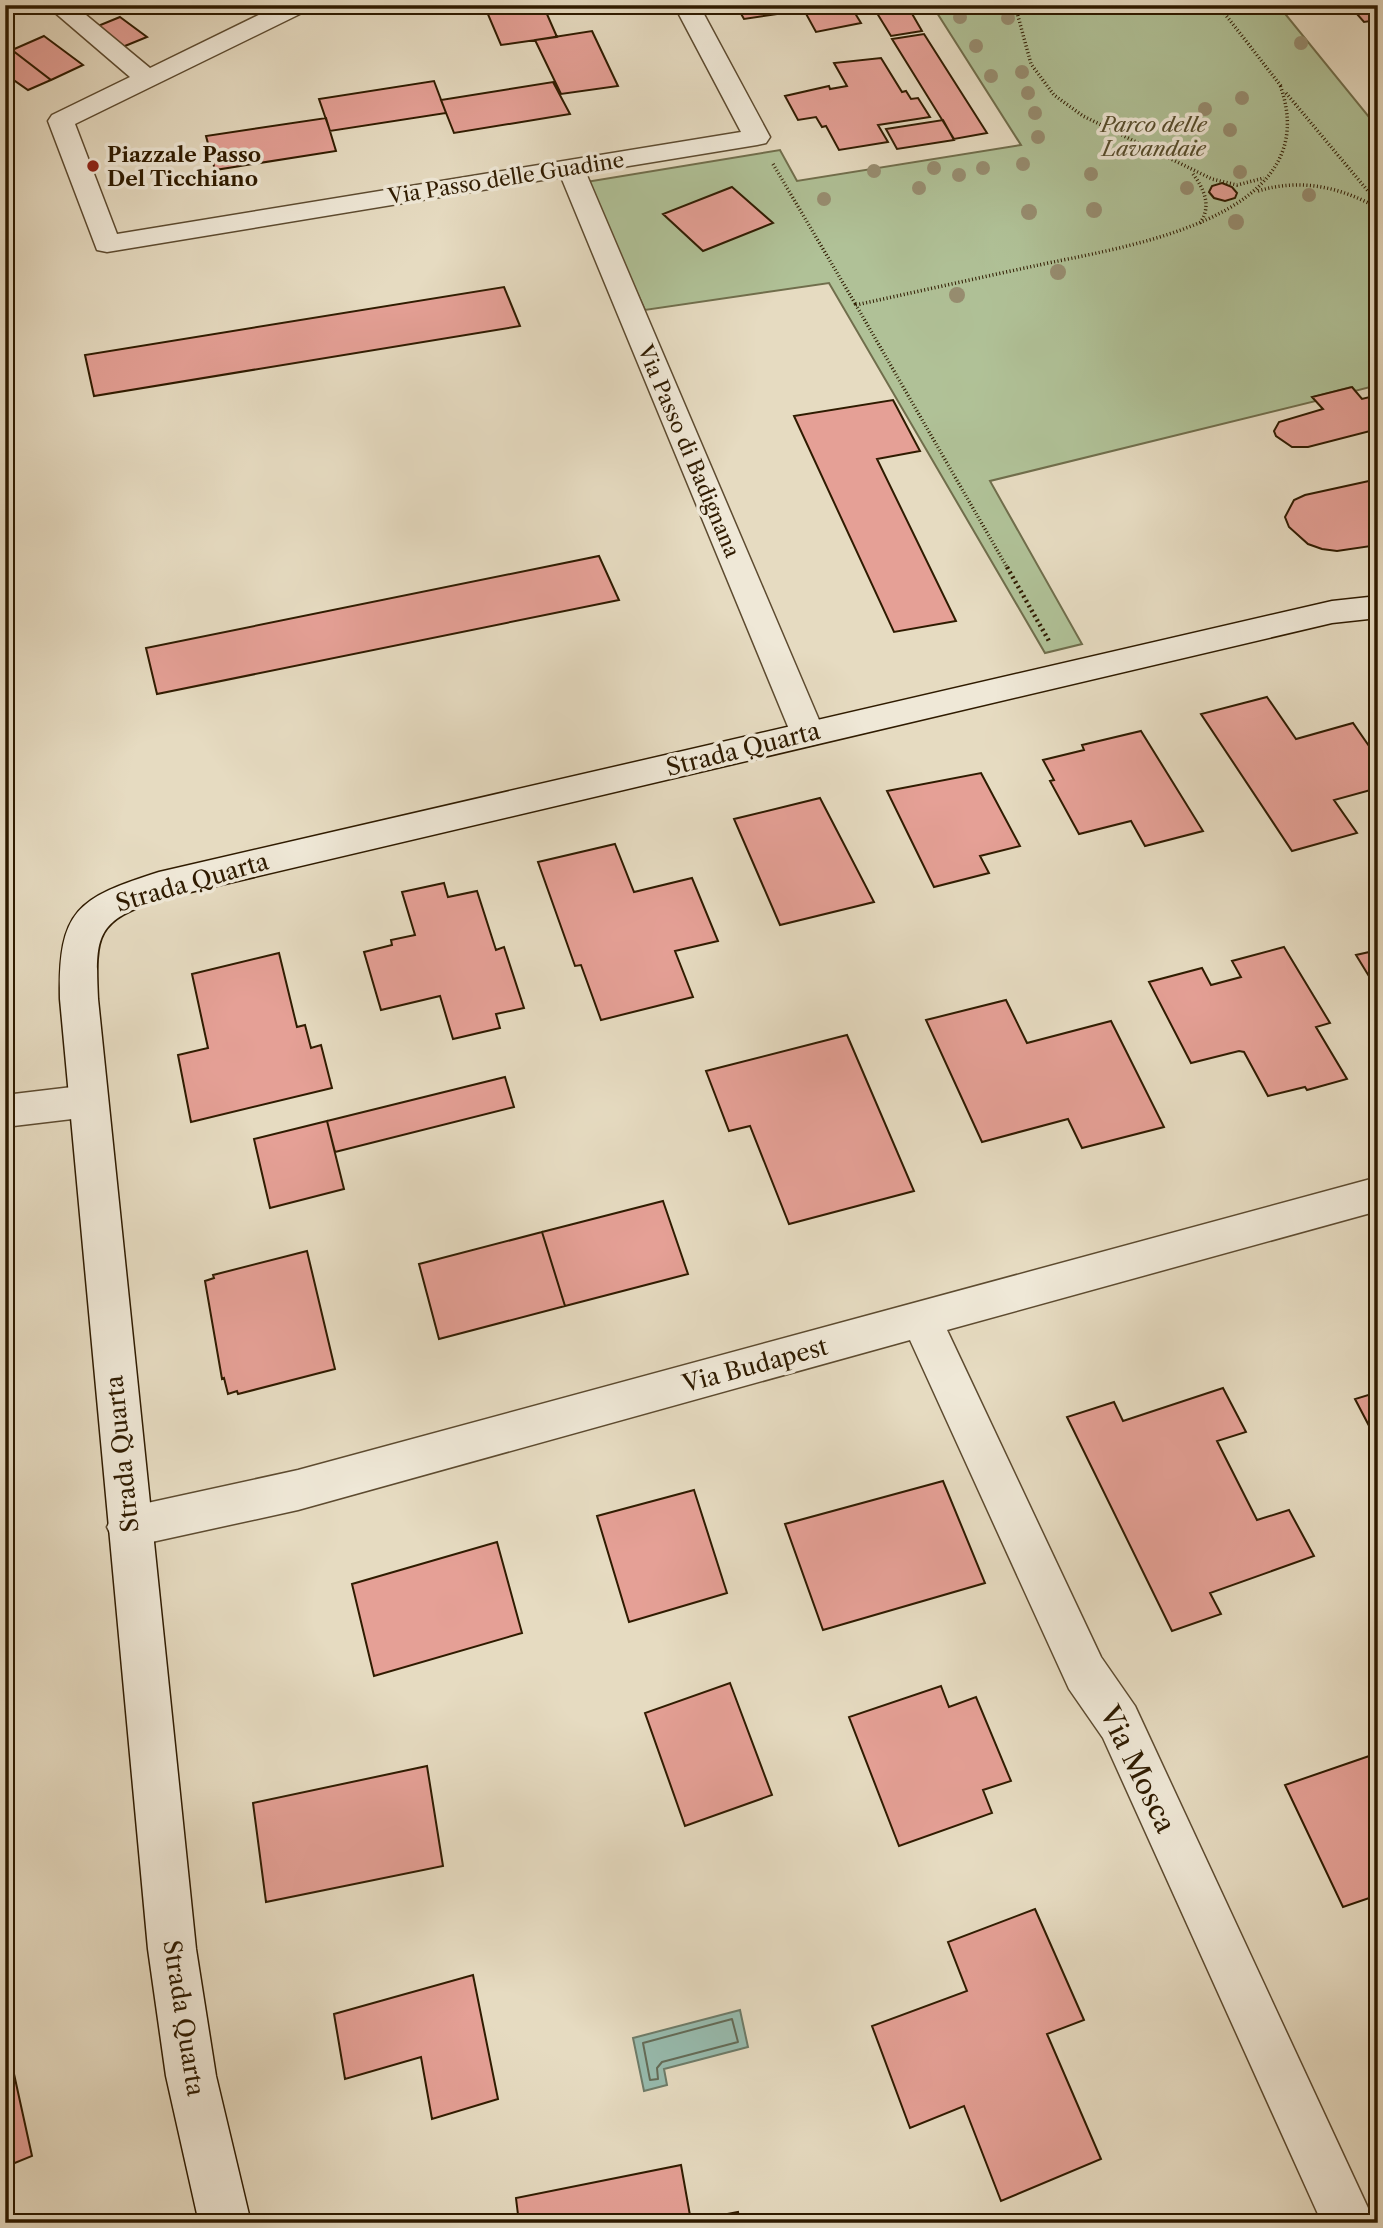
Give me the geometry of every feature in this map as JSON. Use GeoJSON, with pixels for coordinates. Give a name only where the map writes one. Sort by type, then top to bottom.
{"type":"FeatureCollection","features":[{"type":"Feature","properties":{"kind":"street"},"geometry":{"type":"LineString","coordinates":[[58,5],[149,80],[299,5]]}},
{"type":"Feature","properties":{"kind":"street"},"geometry":{"type":"LineString","coordinates":[[686,5],[757,137]]}},
{"type":"Feature","properties":{"kind":"street","name":"Via Passo delle Guadine"},"geometry":{"type":"LineString","coordinates":[[149,80],[61,121],[107,244],[757,137]]}},
{"type":"Feature","properties":{"kind":"street","name":"Via Passo di Badignana"},"geometry":{"type":"LineString","coordinates":[[570,167],[808,734]]}},
{"type":"Feature","properties":{"kind":"street","name":"Strada Quarta"},"geometry":{"type":"LineString","coordinates":[[225,2223],[191,2076],[172,1949],[89,1101],[78,955],[83,928],[90,918],[111,902],[159,886],[1332,612],[1378,607]]}},
{"type":"Feature","properties":{"kind":"street"},"geometry":{"type":"LineString","coordinates":[[5,1111],[89,1101]]}},
{"type":"Feature","properties":{"kind":"street","name":"Via Budapest"},"geometry":{"type":"LineString","coordinates":[[130,1527],[299,1490],[1378,1194]]}},
{"type":"Feature","properties":{"kind":"street","name":"Via Mosca"},"geometry":{"type":"LineString","coordinates":[[921,1319],[1086,1673],[1119,1722],[1349,2223]]}},
{"type":"Feature","properties":{"kind":"street"},"geometry":{"type":"LineString","coordinates":[[206,2147],[216,2223]]}},
{"type":"Feature","properties":{"kind":"path"},"geometry":{"type":"LineString","coordinates":[[1015,5],[1031,67],[1056,97],[1090,122],[1165,155],[1208,179],[1229,183],[1258,181],[1270,173]]}},
{"type":"Feature","properties":{"kind":"path"},"geometry":{"type":"LineString","coordinates":[[1219,5],[1378,205]]}},
{"type":"Feature","properties":{"kind":"path"},"geometry":{"type":"LineString","coordinates":[[1251,195],[1270,173],[1285,145],[1289,120],[1286,96],[1280,85]]}},
{"type":"Feature","properties":{"kind":"path"},"geometry":{"type":"LineString","coordinates":[[757,137],[1068,675]]}},
{"type":"Feature","properties":{"kind":"path"},"geometry":{"type":"LineString","coordinates":[[1184,166],[1199,182],[1207,202],[1206,215],[1194,227]]}},
{"type":"Feature","properties":{"kind":"path"},"geometry":{"type":"LineString","coordinates":[[856,305],[1147,241],[1194,227],[1226,212],[1251,195],[1271,187],[1310,185],[1352,195],[1378,205]]}},
{"type":"Feature","properties":{"kind":"green space","name":"Parco delle Lavandaie"},"geometry":{"type":"Polygon","coordinates":[[[932,5],[1278,5],[1378,128],[1378,385],[1355,391],[1351,387],[1313,397],[1316,401],[990,481],[1082,644],[1045,653],[829,283],[645,310],[586,182],[780,150],[797,181],[1021,145],[932,5]]]}},
{"type":"Feature","properties":{"kind":"water"},"geometry":{"type":"Polygon","coordinates":[[[740,2010],[748,2047],[664,2069],[667,2085],[644,2091],[633,2038],[740,2010]]]}},
{"type":"Feature","properties":{"kind":"building"},"geometry":{"type":"Polygon","coordinates":[[[484,5],[543,5],[557,37],[501,45],[484,5]]]}},
{"type":"Feature","properties":{"kind":"building"},"geometry":{"type":"Polygon","coordinates":[[[736,5],[850,5],[861,23],[816,32],[804,10],[744,19],[736,5]]]}},
{"type":"Feature","properties":{"kind":"building"},"geometry":{"type":"Polygon","coordinates":[[[872,5],[907,5],[922,31],[891,36],[872,5]]]}},
{"type":"Feature","properties":{"kind":"building"},"geometry":{"type":"Polygon","coordinates":[[[1349,5],[1378,5],[1378,20],[1364,22],[1349,5]]]}},
{"type":"Feature","properties":{"kind":"building"},"geometry":{"type":"Polygon","coordinates":[[[120,17],[147,37],[120,48],[93,28],[120,17]]]}},
{"type":"Feature","properties":{"kind":"building"},"geometry":{"type":"Polygon","coordinates":[[[592,31],[618,86],[561,94],[535,40],[592,31]]]}},
{"type":"Feature","properties":{"kind":"building"},"geometry":{"type":"Polygon","coordinates":[[[924,34],[987,133],[954,139],[892,39],[924,34]]]}},
{"type":"Feature","properties":{"kind":"building"},"geometry":{"type":"Polygon","coordinates":[[[44,36],[83,65],[51,80],[12,50],[44,36]]]}},
{"type":"Feature","properties":{"kind":"building"},"geometry":{"type":"Polygon","coordinates":[[[12,50],[51,80],[28,90],[12,79],[5,82],[5,53],[12,50]]]}},
{"type":"Feature","properties":{"kind":"building"},"geometry":{"type":"Polygon","coordinates":[[[881,58],[902,92],[906,91],[911,99],[918,98],[930,117],[878,125],[888,142],[839,150],[826,126],[822,127],[816,117],[798,120],[785,96],[829,86],[830,89],[847,86],[834,63],[881,58]]]}},
{"type":"Feature","properties":{"kind":"building"},"geometry":{"type":"Polygon","coordinates":[[[434,81],[446,113],[330,131],[319,99],[434,81]]]}},
{"type":"Feature","properties":{"kind":"building"},"geometry":{"type":"Polygon","coordinates":[[[553,82],[570,114],[454,133],[441,100],[553,82]]]}},
{"type":"Feature","properties":{"kind":"building"},"geometry":{"type":"Polygon","coordinates":[[[326,118],[336,151],[215,170],[206,136],[326,118]]]}},
{"type":"Feature","properties":{"kind":"building"},"geometry":{"type":"Polygon","coordinates":[[[943,120],[954,140],[897,149],[886,129],[943,120]]]}},
{"type":"Feature","properties":{"kind":"building"},"geometry":{"type":"Polygon","coordinates":[[[1222,183],[1232,187],[1237,193],[1235,198],[1225,201],[1214,198],[1209,192],[1212,186],[1222,183]]]}},
{"type":"Feature","properties":{"kind":"building"},"geometry":{"type":"Polygon","coordinates":[[[732,187],[773,223],[703,251],[663,214],[732,187]]]}},
{"type":"Feature","properties":{"kind":"building"},"geometry":{"type":"Polygon","coordinates":[[[504,287],[520,326],[94,396],[85,355],[504,287]]]}},
{"type":"Feature","properties":{"kind":"building"},"geometry":{"type":"Polygon","coordinates":[[[1352,387],[1362,399],[1378,395],[1378,429],[1308,447],[1292,447],[1276,436],[1274,431],[1279,422],[1323,409],[1312,397],[1352,387]]]}},
{"type":"Feature","properties":{"kind":"building"},"geometry":{"type":"Polygon","coordinates":[[[893,400],[920,451],[877,459],[956,621],[894,632],[794,416],[893,400]]]}},
{"type":"Feature","properties":{"kind":"building"},"geometry":{"type":"Polygon","coordinates":[[[1378,479],[1378,545],[1337,551],[1322,549],[1308,544],[1289,527],[1285,517],[1294,500],[1305,495],[1378,479]]]}},
{"type":"Feature","properties":{"kind":"building"},"geometry":{"type":"Polygon","coordinates":[[[599,556],[619,600],[157,694],[146,648],[599,556]]]}},
{"type":"Feature","properties":{"kind":"building"},"geometry":{"type":"Polygon","coordinates":[[[1267,697],[1296,739],[1353,723],[1378,759],[1378,788],[1334,800],[1357,833],[1292,851],[1201,714],[1267,697]]]}},
{"type":"Feature","properties":{"kind":"building"},"geometry":{"type":"Polygon","coordinates":[[[1141,731],[1203,831],[1145,846],[1131,821],[1079,834],[1050,781],[1054,780],[1043,760],[1084,750],[1082,745],[1141,731]]]}},
{"type":"Feature","properties":{"kind":"building"},"geometry":{"type":"Polygon","coordinates":[[[981,773],[1020,846],[980,856],[989,873],[934,887],[887,791],[981,773]]]}},
{"type":"Feature","properties":{"kind":"building"},"geometry":{"type":"Polygon","coordinates":[[[820,798],[874,902],[780,925],[734,819],[820,798]]]}},
{"type":"Feature","properties":{"kind":"building"},"geometry":{"type":"Polygon","coordinates":[[[615,844],[634,892],[692,878],[718,941],[675,951],[693,997],[601,1020],[581,965],[575,966],[538,862],[615,844]]]}},
{"type":"Feature","properties":{"kind":"building"},"geometry":{"type":"Polygon","coordinates":[[[444,883],[448,897],[477,891],[496,950],[504,947],[524,1008],[496,1014],[500,1028],[453,1039],[440,996],[381,1010],[364,952],[392,945],[391,940],[415,935],[402,892],[444,883]]]}},
{"type":"Feature","properties":{"kind":"building"},"geometry":{"type":"Polygon","coordinates":[[[1284,947],[1330,1023],[1316,1027],[1347,1079],[1307,1090],[1305,1087],[1268,1096],[1244,1052],[1191,1063],[1149,982],[1202,968],[1211,985],[1241,977],[1232,961],[1284,947]]]}},
{"type":"Feature","properties":{"kind":"building"},"geometry":{"type":"Polygon","coordinates":[[[1378,950],[1378,991],[1356,955],[1378,950]]]}},
{"type":"Feature","properties":{"kind":"building"},"geometry":{"type":"Polygon","coordinates":[[[279,953],[297,1027],[305,1025],[311,1048],[321,1045],[332,1088],[191,1122],[178,1055],[208,1048],[192,974],[279,953]]]}},
{"type":"Feature","properties":{"kind":"building"},"geometry":{"type":"Polygon","coordinates":[[[1006,1000],[1027,1043],[1111,1021],[1164,1127],[1082,1148],[1068,1119],[982,1142],[926,1020],[1006,1000]]]}},
{"type":"Feature","properties":{"kind":"building"},"geometry":{"type":"Polygon","coordinates":[[[847,1035],[914,1191],[789,1224],[750,1126],[729,1131],[706,1071],[847,1035]]]}},
{"type":"Feature","properties":{"kind":"building"},"geometry":{"type":"Polygon","coordinates":[[[505,1077],[514,1107],[335,1152],[327,1121],[505,1077]]]}},
{"type":"Feature","properties":{"kind":"building"},"geometry":{"type":"Polygon","coordinates":[[[327,1121],[344,1189],[270,1208],[254,1139],[327,1121]]]}},
{"type":"Feature","properties":{"kind":"building"},"geometry":{"type":"Polygon","coordinates":[[[663,1201],[688,1274],[565,1306],[542,1232],[663,1201]]]}},
{"type":"Feature","properties":{"kind":"building"},"geometry":{"type":"Polygon","coordinates":[[[542,1232],[565,1306],[439,1339],[419,1264],[542,1232]]]}},
{"type":"Feature","properties":{"kind":"building"},"geometry":{"type":"Polygon","coordinates":[[[307,1251],[335,1369],[238,1394],[237,1391],[228,1394],[224,1378],[222,1379],[205,1281],[214,1278],[213,1275],[307,1251]]]}},
{"type":"Feature","properties":{"kind":"building"},"geometry":{"type":"Polygon","coordinates":[[[1223,1388],[1246,1432],[1217,1441],[1257,1520],[1289,1510],[1314,1556],[1210,1593],[1221,1614],[1172,1631],[1067,1417],[1114,1402],[1123,1421],[1223,1388]]]}},
{"type":"Feature","properties":{"kind":"building"},"geometry":{"type":"Polygon","coordinates":[[[1378,1392],[1378,1440],[1377,1441],[1355,1399],[1378,1392]]]}},
{"type":"Feature","properties":{"kind":"building"},"geometry":{"type":"Polygon","coordinates":[[[943,1481],[985,1583],[823,1630],[785,1524],[943,1481]]]}},
{"type":"Feature","properties":{"kind":"building"},"geometry":{"type":"Polygon","coordinates":[[[694,1490],[727,1593],[629,1622],[597,1516],[694,1490]]]}},
{"type":"Feature","properties":{"kind":"building"},"geometry":{"type":"Polygon","coordinates":[[[497,1542],[522,1633],[374,1676],[352,1584],[497,1542]]]}},
{"type":"Feature","properties":{"kind":"building"},"geometry":{"type":"Polygon","coordinates":[[[13,1618],[14,1662],[5,1663],[5,1619],[13,1618]]]}},
{"type":"Feature","properties":{"kind":"building"},"geometry":{"type":"Polygon","coordinates":[[[730,1683],[772,1795],[685,1826],[645,1713],[730,1683]]]}},
{"type":"Feature","properties":{"kind":"building"},"geometry":{"type":"Polygon","coordinates":[[[941,1686],[949,1707],[976,1697],[1011,1781],[983,1790],[992,1813],[899,1846],[849,1717],[941,1686]]]}},
{"type":"Feature","properties":{"kind":"building"},"geometry":{"type":"Polygon","coordinates":[[[1378,1753],[1378,1895],[1343,1907],[1285,1785],[1378,1753]]]}},
{"type":"Feature","properties":{"kind":"building"},"geometry":{"type":"Polygon","coordinates":[[[427,1766],[443,1866],[266,1902],[253,1803],[427,1766]]]}},
{"type":"Feature","properties":{"kind":"building"},"geometry":{"type":"Polygon","coordinates":[[[1035,1909],[1084,2020],[1047,2034],[1101,2159],[1001,2201],[964,2106],[910,2128],[872,2026],[967,1991],[948,1942],[1035,1909]]]}},
{"type":"Feature","properties":{"kind":"building"},"geometry":{"type":"Polygon","coordinates":[[[473,1975],[498,2099],[432,2119],[421,2057],[345,2079],[334,2014],[473,1975]]]}},
{"type":"Feature","properties":{"kind":"building"},"geometry":{"type":"Polygon","coordinates":[[[5,2033],[32,2156],[5,2167],[5,2033]]]}},
{"type":"Feature","properties":{"kind":"building"},"geometry":{"type":"Polygon","coordinates":[[[681,2165],[691,2221],[738,2212],[740,2223],[519,2223],[516,2198],[681,2165]]]}},
{"type":"Feature","properties":{"kind":"place","name":"Piazzale Passo Del Ticchiano"},"geometry":{"type":"Point","coordinates":[93,166]}}]}
